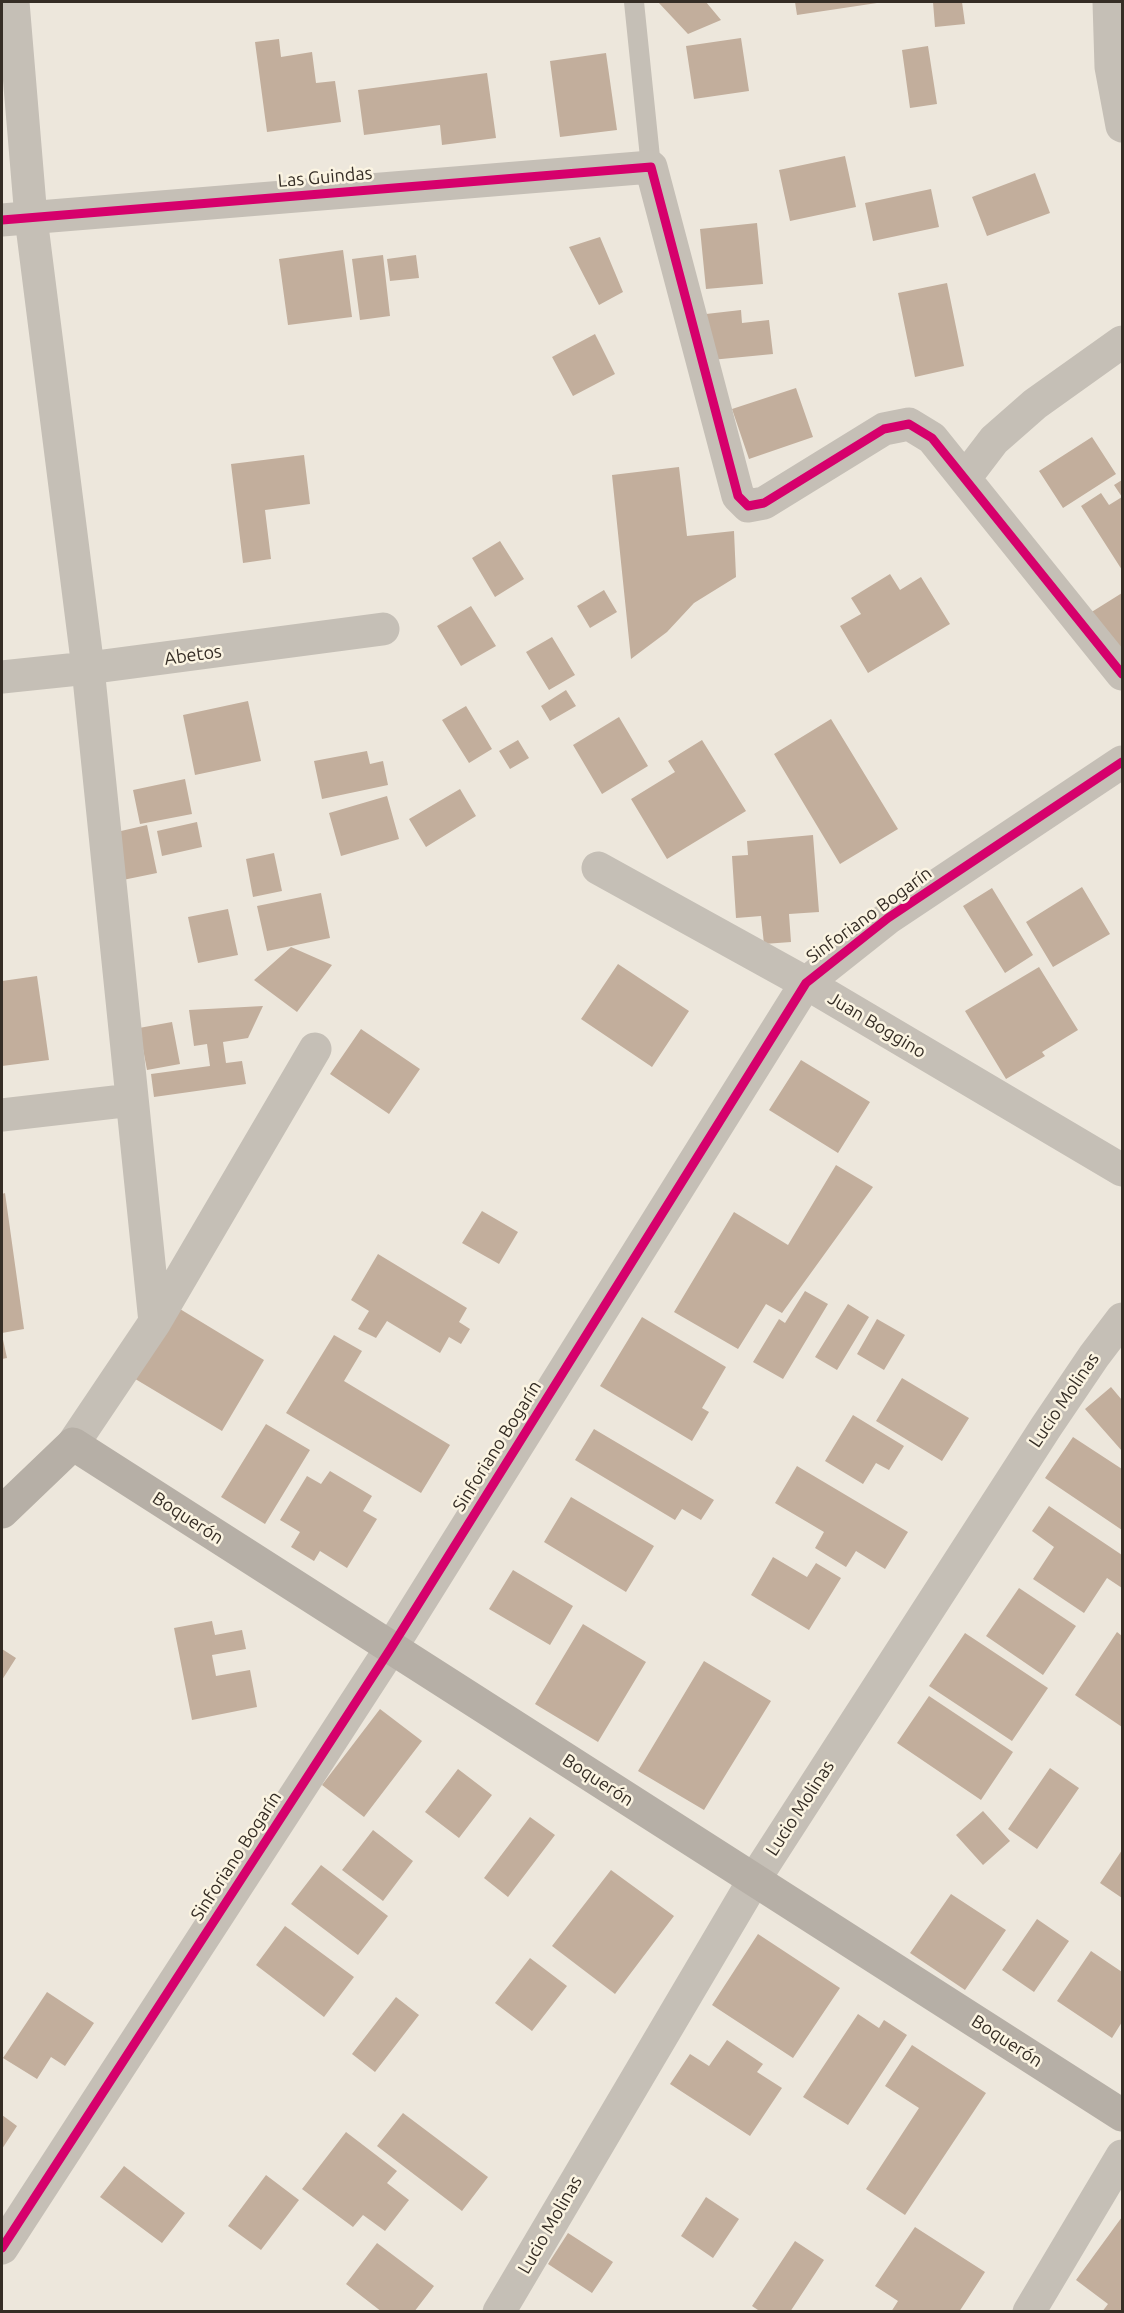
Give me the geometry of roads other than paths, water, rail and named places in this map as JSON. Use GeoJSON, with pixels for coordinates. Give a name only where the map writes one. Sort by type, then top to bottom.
{"type":"FeatureCollection","features":[{"type":"Feature","properties":{"kind":"street"},"geometry":{"type":"LineString","coordinates":[[13,2],[16,219],[88,668],[155,1322]]}},
{"type":"Feature","properties":{"kind":"street"},"geometry":{"type":"LineString","coordinates":[[1109,2],[1111,67],[1122,126]]}},
{"type":"Feature","properties":{"kind":"street"},"geometry":{"type":"LineString","coordinates":[[651,168],[738,496],[748,506],[764,502],[884,429],[909,424],[932,438],[1122,674]]}},
{"type":"Feature","properties":{"kind":"street","name":"Las Guindas"},"geometry":{"type":"LineString","coordinates":[[16,219],[651,168]]}},
{"type":"Feature","properties":{"kind":"street"},"geometry":{"type":"LineString","coordinates":[[965,478],[994,440],[1035,404],[1122,342]]}},
{"type":"Feature","properties":{"kind":"street","name":"Abetos"},"geometry":{"type":"LineString","coordinates":[[2,677],[88,668],[383,629]]}},
{"type":"Feature","properties":{"kind":"street","name":"Sinforiano Bogarín"},"geometry":{"type":"LineString","coordinates":[[2,2248],[391,1648],[806,983],[888,918],[1122,762]]}},
{"type":"Feature","properties":{"kind":"street","name":"Juan Boggino"},"geometry":{"type":"LineString","coordinates":[[598,868],[806,983],[1122,1170]]}},
{"type":"Feature","properties":{"kind":"street"},"geometry":{"type":"LineString","coordinates":[[2,1512],[73,1444],[155,1322],[315,1049]]}},
{"type":"Feature","properties":{"kind":"street"},"geometry":{"type":"LineString","coordinates":[[2,1115],[132,1100]]}},
{"type":"Feature","properties":{"kind":"street","name":"Lucio Molinas"},"geometry":{"type":"LineString","coordinates":[[499,2312],[754,1880],[1046,1427],[1122,1319]]}},
{"type":"Feature","properties":{"kind":"street","name":"Boquerón"},"geometry":{"type":"LineString","coordinates":[[73,1444],[1122,2115]]}},
{"type":"Feature","properties":{"kind":"street"},"geometry":{"type":"LineString","coordinates":[[1029,2312],[1122,2156]]}},
{"type":"Feature","properties":{"kind":"lane"},"geometry":{"type":"LineString","coordinates":[[634,2],[651,168]]}}]}
